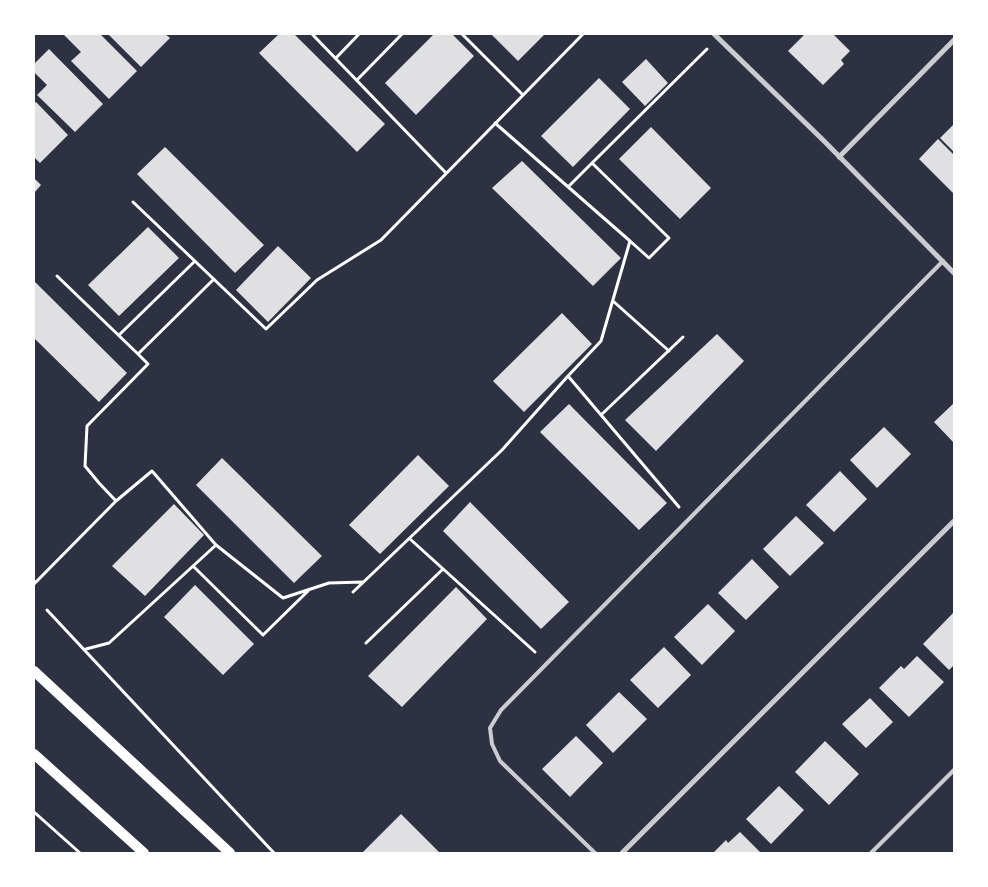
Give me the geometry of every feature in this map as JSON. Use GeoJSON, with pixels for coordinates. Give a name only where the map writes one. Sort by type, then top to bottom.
{"type":"FeatureCollection","features":[{"type":"Feature","properties":{"kind":"main road"},"geometry":{"type":"LineString","coordinates":[[34,671],[230,853]]}},
{"type":"Feature","properties":{"kind":"main road"},"geometry":{"type":"LineString","coordinates":[[34,754],[144,853]]}},
{"type":"Feature","properties":{"kind":"street"},"geometry":{"type":"LineString","coordinates":[[716,36],[954,273]]}},
{"type":"Feature","properties":{"kind":"street"},"geometry":{"type":"LineString","coordinates":[[839,157],[954,40]]}},
{"type":"Feature","properties":{"kind":"street"},"geometry":{"type":"LineString","coordinates":[[622,853],[954,521]]}},
{"type":"Feature","properties":{"kind":"lane"},"geometry":{"type":"LineString","coordinates":[[595,853],[500,761],[492,744],[490,728],[501,710],[942,261]]}},
{"type":"Feature","properties":{"kind":"lane"},"geometry":{"type":"LineString","coordinates":[[871,853],[954,770]]}},
{"type":"Feature","properties":{"kind":"path"},"geometry":{"type":"LineString","coordinates":[[312,34],[446,173]]}},
{"type":"Feature","properties":{"kind":"path"},"geometry":{"type":"LineString","coordinates":[[336,58],[359,34]]}},
{"type":"Feature","properties":{"kind":"path"},"geometry":{"type":"LineString","coordinates":[[357,80],[402,34]]}},
{"type":"Feature","properties":{"kind":"path"},"geometry":{"type":"LineString","coordinates":[[462,34],[523,95]]}},
{"type":"Feature","properties":{"kind":"path"},"geometry":{"type":"LineString","coordinates":[[133,202],[266,329],[317,280],[381,240],[583,34]]}},
{"type":"Feature","properties":{"kind":"path"},"geometry":{"type":"LineString","coordinates":[[568,187],[716,36]]}},
{"type":"Feature","properties":{"kind":"path"},"geometry":{"type":"LineString","coordinates":[[495,124],[649,258],[669,238],[592,163]]}},
{"type":"Feature","properties":{"kind":"path"},"geometry":{"type":"LineString","coordinates":[[353,592],[502,450],[601,341],[630,241]]}},
{"type":"Feature","properties":{"kind":"path"},"geometry":{"type":"LineString","coordinates":[[119,335],[194,261]]}},
{"type":"Feature","properties":{"kind":"path"},"geometry":{"type":"LineString","coordinates":[[57,276],[148,364],[87,426],[85,466],[98,483],[116,501]]}},
{"type":"Feature","properties":{"kind":"path"},"geometry":{"type":"LineString","coordinates":[[138,354],[214,279]]}},
{"type":"Feature","properties":{"kind":"path"},"geometry":{"type":"LineString","coordinates":[[613,301],[668,351]]}},
{"type":"Feature","properties":{"kind":"path"},"geometry":{"type":"LineString","coordinates":[[601,415],[683,337]]}},
{"type":"Feature","properties":{"kind":"path"},"geometry":{"type":"LineString","coordinates":[[568,376],[689,519]]}},
{"type":"Feature","properties":{"kind":"path"},"geometry":{"type":"LineString","coordinates":[[34,584],[116,501],[152,471],[216,545],[283,598],[329,584],[364,582]]}},
{"type":"Feature","properties":{"kind":"path"},"geometry":{"type":"LineString","coordinates":[[410,539],[547,663]]}},
{"type":"Feature","properties":{"kind":"path"},"geometry":{"type":"LineString","coordinates":[[86,649],[110,643],[216,545]]}},
{"type":"Feature","properties":{"kind":"path"},"geometry":{"type":"LineString","coordinates":[[193,566],[263,636],[310,590]]}},
{"type":"Feature","properties":{"kind":"path"},"geometry":{"type":"LineString","coordinates":[[366,643],[443,569]]}},
{"type":"Feature","properties":{"kind":"path"},"geometry":{"type":"LineString","coordinates":[[47,610],[274,853]]}},
{"type":"Feature","properties":{"kind":"path"},"geometry":{"type":"LineString","coordinates":[[34,812],[80,853]]}},
{"type":"Feature","properties":{"kind":"building"},"geometry":{"type":"Polygon","coordinates":[[[65,34],[100,34],[137,71],[109,99],[71,61],[81,52],[65,34]]]}},
{"type":"Feature","properties":{"kind":"building"},"geometry":{"type":"Polygon","coordinates":[[[108,34],[165,34],[170,38],[141,67],[108,34]]]}},
{"type":"Feature","properties":{"kind":"building"},"geometry":{"type":"Polygon","coordinates":[[[279,34],[294,34],[385,124],[357,152],[259,53],[279,34]]]}},
{"type":"Feature","properties":{"kind":"building"},"geometry":{"type":"Polygon","coordinates":[[[434,34],[452,34],[474,56],[416,115],[385,83],[434,34]]]}},
{"type":"Feature","properties":{"kind":"building"},"geometry":{"type":"Polygon","coordinates":[[[491,34],[545,34],[518,61],[491,34]]]}},
{"type":"Feature","properties":{"kind":"building"},"geometry":{"type":"Polygon","coordinates":[[[805,34],[833,34],[850,51],[841,60],[844,64],[823,85],[788,51],[805,34]]]}},
{"type":"Feature","properties":{"kind":"building"},"geometry":{"type":"Polygon","coordinates":[[[49,49],[103,104],[75,132],[37,95],[47,85],[34,72],[34,64],[49,49]]]}},
{"type":"Feature","properties":{"kind":"building"},"geometry":{"type":"Polygon","coordinates":[[[646,59],[668,83],[645,106],[622,82],[646,59]]]}},
{"type":"Feature","properties":{"kind":"building"},"geometry":{"type":"Polygon","coordinates":[[[599,78],[630,109],[573,167],[541,136],[599,78]]]}},
{"type":"Feature","properties":{"kind":"building"},"geometry":{"type":"Polygon","coordinates":[[[36,102],[68,135],[40,163],[34,157],[34,104],[36,102]]]}},
{"type":"Feature","properties":{"kind":"building"},"geometry":{"type":"Polygon","coordinates":[[[954,124],[954,152],[940,138],[954,124]]]}},
{"type":"Feature","properties":{"kind":"building"},"geometry":{"type":"Polygon","coordinates":[[[651,127],[711,188],[680,219],[619,159],[651,127]]]}},
{"type":"Feature","properties":{"kind":"building"},"geometry":{"type":"Polygon","coordinates":[[[938,139],[954,155],[954,194],[919,159],[938,139]]]}},
{"type":"Feature","properties":{"kind":"building"},"geometry":{"type":"Polygon","coordinates":[[[165,147],[264,245],[235,273],[137,174],[165,147]]]}},
{"type":"Feature","properties":{"kind":"building"},"geometry":{"type":"Polygon","coordinates":[[[522,161],[621,258],[593,286],[492,188],[522,161]]]}},
{"type":"Feature","properties":{"kind":"building"},"geometry":{"type":"Polygon","coordinates":[[[34,178],[41,185],[34,193],[34,178]]]}},
{"type":"Feature","properties":{"kind":"building"},"geometry":{"type":"Polygon","coordinates":[[[148,227],[179,258],[119,316],[88,285],[148,227]]]}},
{"type":"Feature","properties":{"kind":"building"},"geometry":{"type":"Polygon","coordinates":[[[278,246],[311,278],[268,322],[236,290],[278,246]]]}},
{"type":"Feature","properties":{"kind":"building"},"geometry":{"type":"Polygon","coordinates":[[[34,281],[127,373],[99,402],[34,338],[34,281]]]}},
{"type":"Feature","properties":{"kind":"building"},"geometry":{"type":"Polygon","coordinates":[[[562,313],[592,344],[524,412],[493,381],[562,313]]]}},
{"type":"Feature","properties":{"kind":"building"},"geometry":{"type":"Polygon","coordinates":[[[717,334],[744,361],[656,451],[625,420],[717,334]]]}},
{"type":"Feature","properties":{"kind":"building"},"geometry":{"type":"Polygon","coordinates":[[[954,403],[954,443],[934,422],[954,403]]]}},
{"type":"Feature","properties":{"kind":"building"},"geometry":{"type":"Polygon","coordinates":[[[569,404],[667,503],[639,530],[540,432],[569,404]]]}},
{"type":"Feature","properties":{"kind":"building"},"geometry":{"type":"Polygon","coordinates":[[[884,427],[911,454],[877,488],[850,460],[884,427]]]}},
{"type":"Feature","properties":{"kind":"building"},"geometry":{"type":"Polygon","coordinates":[[[418,455],[449,486],[380,554],[349,525],[418,455]]]}},
{"type":"Feature","properties":{"kind":"building"},"geometry":{"type":"Polygon","coordinates":[[[222,458],[322,556],[294,583],[196,485],[222,458]]]}},
{"type":"Feature","properties":{"kind":"building"},"geometry":{"type":"Polygon","coordinates":[[[840,471],[867,499],[834,532],[806,505],[840,471]]]}},
{"type":"Feature","properties":{"kind":"building"},"geometry":{"type":"Polygon","coordinates":[[[470,502],[569,602],[541,629],[443,531],[470,502]]]}},
{"type":"Feature","properties":{"kind":"building"},"geometry":{"type":"Polygon","coordinates":[[[174,504],[204,535],[145,596],[112,566],[174,504]]]}},
{"type":"Feature","properties":{"kind":"building"},"geometry":{"type":"Polygon","coordinates":[[[796,516],[824,543],[790,576],[763,549],[796,516]]]}},
{"type":"Feature","properties":{"kind":"building"},"geometry":{"type":"Polygon","coordinates":[[[752,559],[779,587],[746,620],[718,593],[752,559]]]}},
{"type":"Feature","properties":{"kind":"building"},"geometry":{"type":"Polygon","coordinates":[[[195,585],[254,644],[223,675],[164,617],[195,585]]]}},
{"type":"Feature","properties":{"kind":"building"},"geometry":{"type":"Polygon","coordinates":[[[456,587],[487,619],[402,707],[368,676],[456,587]]]}},
{"type":"Feature","properties":{"kind":"building"},"geometry":{"type":"Polygon","coordinates":[[[708,604],[735,631],[702,665],[674,637],[708,604]]]}},
{"type":"Feature","properties":{"kind":"building"},"geometry":{"type":"Polygon","coordinates":[[[954,612],[954,665],[949,670],[923,644],[954,612]]]}},
{"type":"Feature","properties":{"kind":"building"},"geometry":{"type":"Polygon","coordinates":[[[664,647],[691,675],[658,708],[630,680],[664,647]]]}},
{"type":"Feature","properties":{"kind":"building"},"geometry":{"type":"Polygon","coordinates":[[[917,656],[944,682],[909,717],[879,688],[901,666],[904,669],[917,656]]]}},
{"type":"Feature","properties":{"kind":"building"},"geometry":{"type":"Polygon","coordinates":[[[619,692],[647,719],[613,753],[586,725],[619,692]]]}},
{"type":"Feature","properties":{"kind":"building"},"geometry":{"type":"Polygon","coordinates":[[[870,698],[893,722],[866,748],[842,724],[870,698]]]}},
{"type":"Feature","properties":{"kind":"building"},"geometry":{"type":"Polygon","coordinates":[[[576,736],[603,763],[570,797],[542,769],[576,736]]]}},
{"type":"Feature","properties":{"kind":"building"},"geometry":{"type":"Polygon","coordinates":[[[825,741],[859,774],[829,805],[795,772],[825,741]]]}},
{"type":"Feature","properties":{"kind":"building"},"geometry":{"type":"Polygon","coordinates":[[[779,786],[804,810],[771,844],[746,819],[779,786]]]}},
{"type":"Feature","properties":{"kind":"building"},"geometry":{"type":"Polygon","coordinates":[[[401,814],[440,853],[362,853],[401,814]]]}},
{"type":"Feature","properties":{"kind":"building"},"geometry":{"type":"Polygon","coordinates":[[[740,832],[761,853],[713,853],[726,840],[728,843],[740,832]]]}}]}
